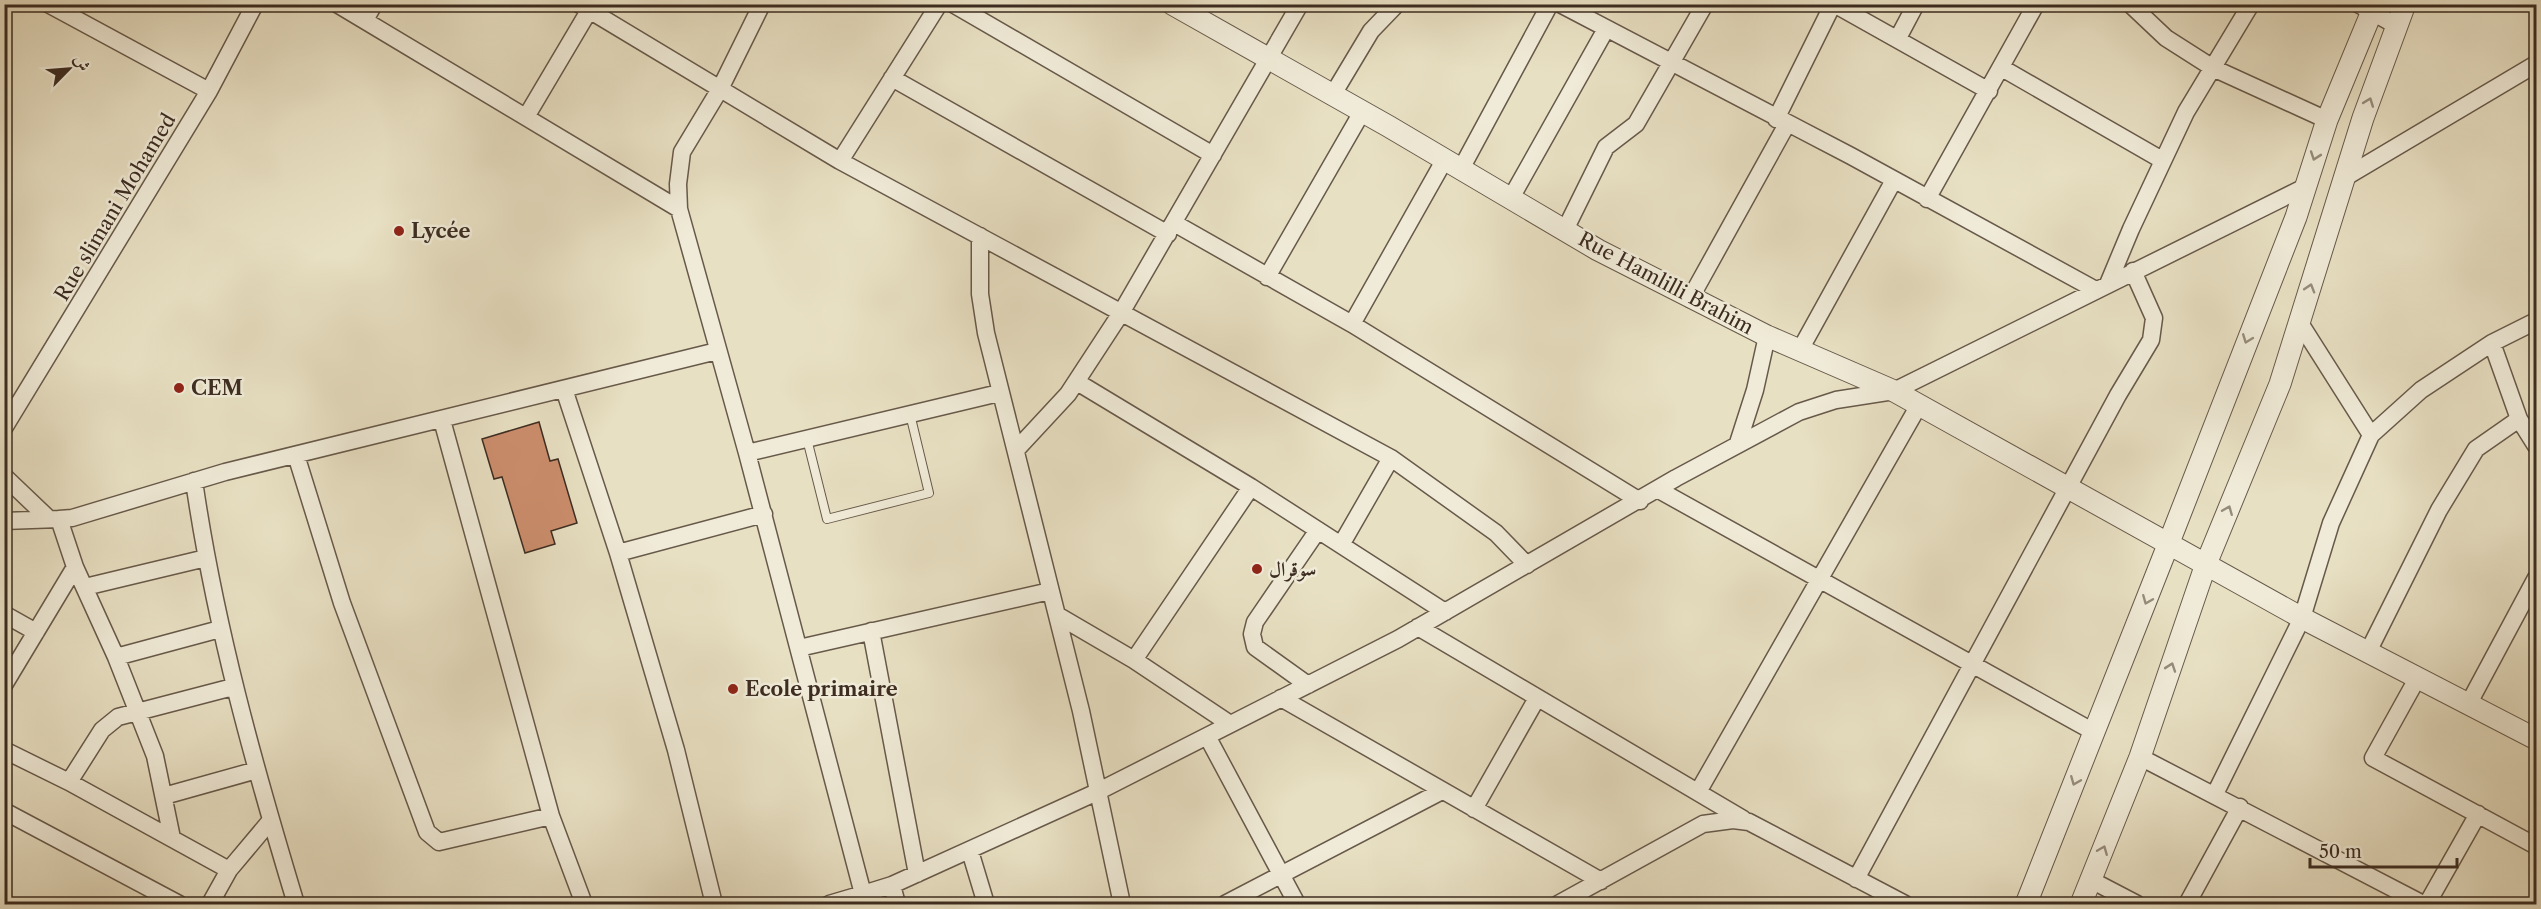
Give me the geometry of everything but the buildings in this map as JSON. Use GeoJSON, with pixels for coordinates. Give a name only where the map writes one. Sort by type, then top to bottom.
{"type":"FeatureCollection","features":[{"type":"Feature","properties":{"kind":"street"},"geometry":{"type":"LineString","coordinates":[[48,4],[209,91]]}},
{"type":"Feature","properties":{"kind":"street","name":"Rue slimani Mohamed"},"geometry":{"type":"LineString","coordinates":[[4,428],[209,91],[255,4]]}},
{"type":"Feature","properties":{"kind":"street"},"geometry":{"type":"LineString","coordinates":[[337,4],[679,209]]}},
{"type":"Feature","properties":{"kind":"street"},"geometry":{"type":"LineString","coordinates":[[365,20],[374,4]]}},
{"type":"Feature","properties":{"kind":"street"},"geometry":{"type":"LineString","coordinates":[[762,4],[720,89],[682,153],[678,184],[679,209],[800,648],[863,894]]}},
{"type":"Feature","properties":{"kind":"street"},"geometry":{"type":"LineString","coordinates":[[840,161],[939,4]]}},
{"type":"Feature","properties":{"kind":"street"},"geometry":{"type":"LineString","coordinates":[[953,4],[1213,155]]}},
{"type":"Feature","properties":{"kind":"street","name":"Rue Hamlilli Brahim"},"geometry":{"type":"LineString","coordinates":[[1172,4],[1565,230],[1690,299],[1767,336],[1894,391],[2302,618],[2536,739]]}},
{"type":"Feature","properties":{"kind":"street"},"geometry":{"type":"LineString","coordinates":[[1016,450],[1077,382],[1122,313],[1300,4]]}},
{"type":"Feature","properties":{"kind":"street"},"geometry":{"type":"LineString","coordinates":[[1332,96],[1371,31],[1397,4]]}},
{"type":"Feature","properties":{"kind":"street"},"geometry":{"type":"LineString","coordinates":[[1352,324],[1550,4]]}},
{"type":"Feature","properties":{"kind":"street"},"geometry":{"type":"LineString","coordinates":[[1560,4],[1894,180],[1927,200],[2101,287]]}},
{"type":"Feature","properties":{"kind":"street"},"geometry":{"type":"LineString","coordinates":[[1565,230],[1606,147],[1636,124],[1705,4]]}},
{"type":"Feature","properties":{"kind":"street"},"geometry":{"type":"LineString","coordinates":[[1690,299],[1781,122],[1833,4],[1898,38],[1989,91]]}},
{"type":"Feature","properties":{"kind":"street"},"geometry":{"type":"LineString","coordinates":[[1898,38],[1916,4]]}},
{"type":"Feature","properties":{"kind":"street"},"geometry":{"type":"LineString","coordinates":[[1927,200],[2036,4]]}},
{"type":"Feature","properties":{"kind":"street"},"geometry":{"type":"LineString","coordinates":[[2130,4],[2166,38],[2212,68],[2327,120]]}},
{"type":"Feature","properties":{"kind":"street"},"geometry":{"type":"LineString","coordinates":[[2101,287],[2162,160],[2212,68],[2251,4]]}},
{"type":"Feature","properties":{"kind":"street"},"geometry":{"type":"LineString","coordinates":[[2081,904],[2140,757],[2205,564],[2280,384],[2363,118],[2405,4]]}},
{"type":"Feature","properties":{"kind":"street"},"geometry":{"type":"LineString","coordinates":[[526,117],[587,7],[840,161],[1391,458],[1496,533],[1527,565]]}},
{"type":"Feature","properties":{"kind":"street"},"geometry":{"type":"LineString","coordinates":[[2026,904],[2296,216],[2303,188],[2368,7],[2397,26]]}},
{"type":"Feature","properties":{"kind":"street"},"geometry":{"type":"LineString","coordinates":[[1511,198],[1606,29]]}},
{"type":"Feature","properties":{"kind":"street"},"geometry":{"type":"LineString","coordinates":[[2344,178],[2536,64]]}},
{"type":"Feature","properties":{"kind":"street"},"geometry":{"type":"LineString","coordinates":[[2002,68],[2162,160]]}},
{"type":"Feature","properties":{"kind":"street"},"geometry":{"type":"LineString","coordinates":[[892,78],[1352,324],[1640,501]]}},
{"type":"Feature","properties":{"kind":"street"},"geometry":{"type":"LineString","coordinates":[[1267,277],[1362,112]]}},
{"type":"Feature","properties":{"kind":"street"},"geometry":{"type":"LineString","coordinates":[[1800,350],[1894,180]]}},
{"type":"Feature","properties":{"kind":"street"},"geometry":{"type":"LineString","coordinates":[[829,904],[892,885],[970,851],[1097,792],[1308,685],[1445,612],[1738,443],[1799,412],[1827,403],[1894,391],[2303,188]]}},
{"type":"Feature","properties":{"kind":"street"},"geometry":{"type":"LineString","coordinates":[[2296,216],[2330,223]]}},
{"type":"Feature","properties":{"kind":"street"},"geometry":{"type":"LineString","coordinates":[[980,236],[980,294],[999,393],[1058,615],[1122,904]]}},
{"type":"Feature","properties":{"kind":"street"},"geometry":{"type":"LineString","coordinates":[[1856,879],[2067,488],[2151,340],[2154,318],[2133,271]]}},
{"type":"Feature","properties":{"kind":"street"},"geometry":{"type":"LineString","coordinates":[[2215,794],[2302,618],[2331,523],[2371,435],[2421,390],[2492,343],[2536,321]]}},
{"type":"Feature","properties":{"kind":"street"},"geometry":{"type":"LineString","coordinates":[[2300,323],[2371,435]]}},
{"type":"Feature","properties":{"kind":"street"},"geometry":{"type":"LineString","coordinates":[[1738,443],[1755,390],[1767,336]]}},
{"type":"Feature","properties":{"kind":"street"},"geometry":{"type":"LineString","coordinates":[[2492,343],[2519,419],[2536,446]]}},
{"type":"Feature","properties":{"kind":"street"},"geometry":{"type":"LineString","coordinates":[[4,521],[72,518],[194,481],[717,351]]}},
{"type":"Feature","properties":{"kind":"street"},"geometry":{"type":"LineString","coordinates":[[1077,382],[1251,487],[1445,612]]}},
{"type":"Feature","properties":{"kind":"street"},"geometry":{"type":"LineString","coordinates":[[564,389],[618,553],[676,750],[714,904]]}},
{"type":"Feature","properties":{"kind":"street"},"geometry":{"type":"LineString","coordinates":[[747,453],[999,393]]}},
{"type":"Feature","properties":{"kind":"street"},"geometry":{"type":"LineString","coordinates":[[1698,792],[1919,405]]}},
{"type":"Feature","properties":{"kind":"street"},"geometry":{"type":"LineString","coordinates":[[2368,652],[2439,510],[2476,449],[2519,419]]}},
{"type":"Feature","properties":{"kind":"street"},"geometry":{"type":"LineString","coordinates":[[442,420],[551,816],[584,904]]}},
{"type":"Feature","properties":{"kind":"street"},"geometry":{"type":"LineString","coordinates":[[296,455],[342,603],[427,832],[439,842],[551,816]]}},
{"type":"Feature","properties":{"kind":"street"},"geometry":{"type":"LineString","coordinates":[[1341,545],[1391,458]]}},
{"type":"Feature","properties":{"kind":"street"},"geometry":{"type":"LineString","coordinates":[[4,476],[53,519],[85,587],[116,657],[155,756],[172,838]]}},
{"type":"Feature","properties":{"kind":"street"},"geometry":{"type":"LineString","coordinates":[[194,481],[206,558],[233,687],[296,904]]}},
{"type":"Feature","properties":{"kind":"street"},"geometry":{"type":"LineString","coordinates":[[1134,660],[1251,487]]}},
{"type":"Feature","properties":{"kind":"street"},"geometry":{"type":"LineString","coordinates":[[1657,489],[2094,732]]}},
{"type":"Feature","properties":{"kind":"street"},"geometry":{"type":"LineString","coordinates":[[618,553],[764,514]]}},
{"type":"Feature","properties":{"kind":"street"},"geometry":{"type":"LineString","coordinates":[[1308,685],[1256,647],[1252,634],[1254,622],[1318,530]]}},
{"type":"Feature","properties":{"kind":"street"},"geometry":{"type":"LineString","coordinates":[[85,587],[206,558]]}},
{"type":"Feature","properties":{"kind":"street"},"geometry":{"type":"LineString","coordinates":[[4,685],[75,567]]}},
{"type":"Feature","properties":{"kind":"street"},"geometry":{"type":"LineString","coordinates":[[2469,703],[2536,578]]}},
{"type":"Feature","properties":{"kind":"street"},"geometry":{"type":"LineString","coordinates":[[800,648],[1050,591]]}},
{"type":"Feature","properties":{"kind":"street"},"geometry":{"type":"LineString","coordinates":[[4,614],[36,632]]}},
{"type":"Feature","properties":{"kind":"street"},"geometry":{"type":"LineString","coordinates":[[1058,615],[1134,660],[1230,724]]}},
{"type":"Feature","properties":{"kind":"street"},"geometry":{"type":"LineString","coordinates":[[1418,627],[1749,822],[1905,904]]}},
{"type":"Feature","properties":{"kind":"street"},"geometry":{"type":"LineString","coordinates":[[116,657],[220,629]]}},
{"type":"Feature","properties":{"kind":"street"},"geometry":{"type":"LineString","coordinates":[[871,631],[917,874]]}},
{"type":"Feature","properties":{"kind":"street"},"geometry":{"type":"LineString","coordinates":[[2418,677],[2373,758],[2536,846]]}},
{"type":"Feature","properties":{"kind":"street"},"geometry":{"type":"LineString","coordinates":[[69,782],[102,730],[118,717],[136,710],[233,687]]}},
{"type":"Feature","properties":{"kind":"street"},"geometry":{"type":"LineString","coordinates":[[1281,698],[1601,881]]}},
{"type":"Feature","properties":{"kind":"street"},"geometry":{"type":"LineString","coordinates":[[1474,808],[1537,698]]}},
{"type":"Feature","properties":{"kind":"street"},"geometry":{"type":"LineString","coordinates":[[1207,736],[1297,904]]}},
{"type":"Feature","properties":{"kind":"street"},"geometry":{"type":"LineString","coordinates":[[4,750],[69,782],[229,870]]}},
{"type":"Feature","properties":{"kind":"street"},"geometry":{"type":"LineString","coordinates":[[2140,757],[2240,807],[2416,903],[2478,814]]}},
{"type":"Feature","properties":{"kind":"street"},"geometry":{"type":"LineString","coordinates":[[164,796],[257,770]]}},
{"type":"Feature","properties":{"kind":"street"},"geometry":{"type":"LineString","coordinates":[[1225,904],[1442,790]]}},
{"type":"Feature","properties":{"kind":"street"},"geometry":{"type":"LineString","coordinates":[[2187,904],[2240,807]]}},
{"type":"Feature","properties":{"kind":"street"},"geometry":{"type":"LineString","coordinates":[[4,811],[179,904]]}},
{"type":"Feature","properties":{"kind":"street"},"geometry":{"type":"LineString","coordinates":[[210,904],[229,870],[271,820]]}},
{"type":"Feature","properties":{"kind":"street"},"geometry":{"type":"LineString","coordinates":[[1558,904],[1703,824],[1733,820],[1749,822]]}},
{"type":"Feature","properties":{"kind":"street"},"geometry":{"type":"LineString","coordinates":[[970,851],[986,904]]}},
{"type":"Feature","properties":{"kind":"street"},"geometry":{"type":"LineString","coordinates":[[2091,880],[2137,904]]}},
{"type":"Feature","properties":{"kind":"street"},"geometry":{"type":"LineString","coordinates":[[892,885],[897,904]]}},
{"type":"Feature","properties":{"kind":"lane"},"geometry":{"type":"LineString","coordinates":[[807,439],[827,519],[929,493],[910,414]]}},
{"type":"Feature","properties":{"kind":"place","name":"Lycée"},"geometry":{"type":"Point","coordinates":[399,231]}},
{"type":"Feature","properties":{"kind":"place","name":"CEM"},"geometry":{"type":"Point","coordinates":[179,388]}},
{"type":"Feature","properties":{"kind":"place","name":"سوقرال"},"geometry":{"type":"Point","coordinates":[1257,569]}},
{"type":"Feature","properties":{"kind":"place","name":"Ecole primaire"},"geometry":{"type":"Point","coordinates":[733,689]}}]}
